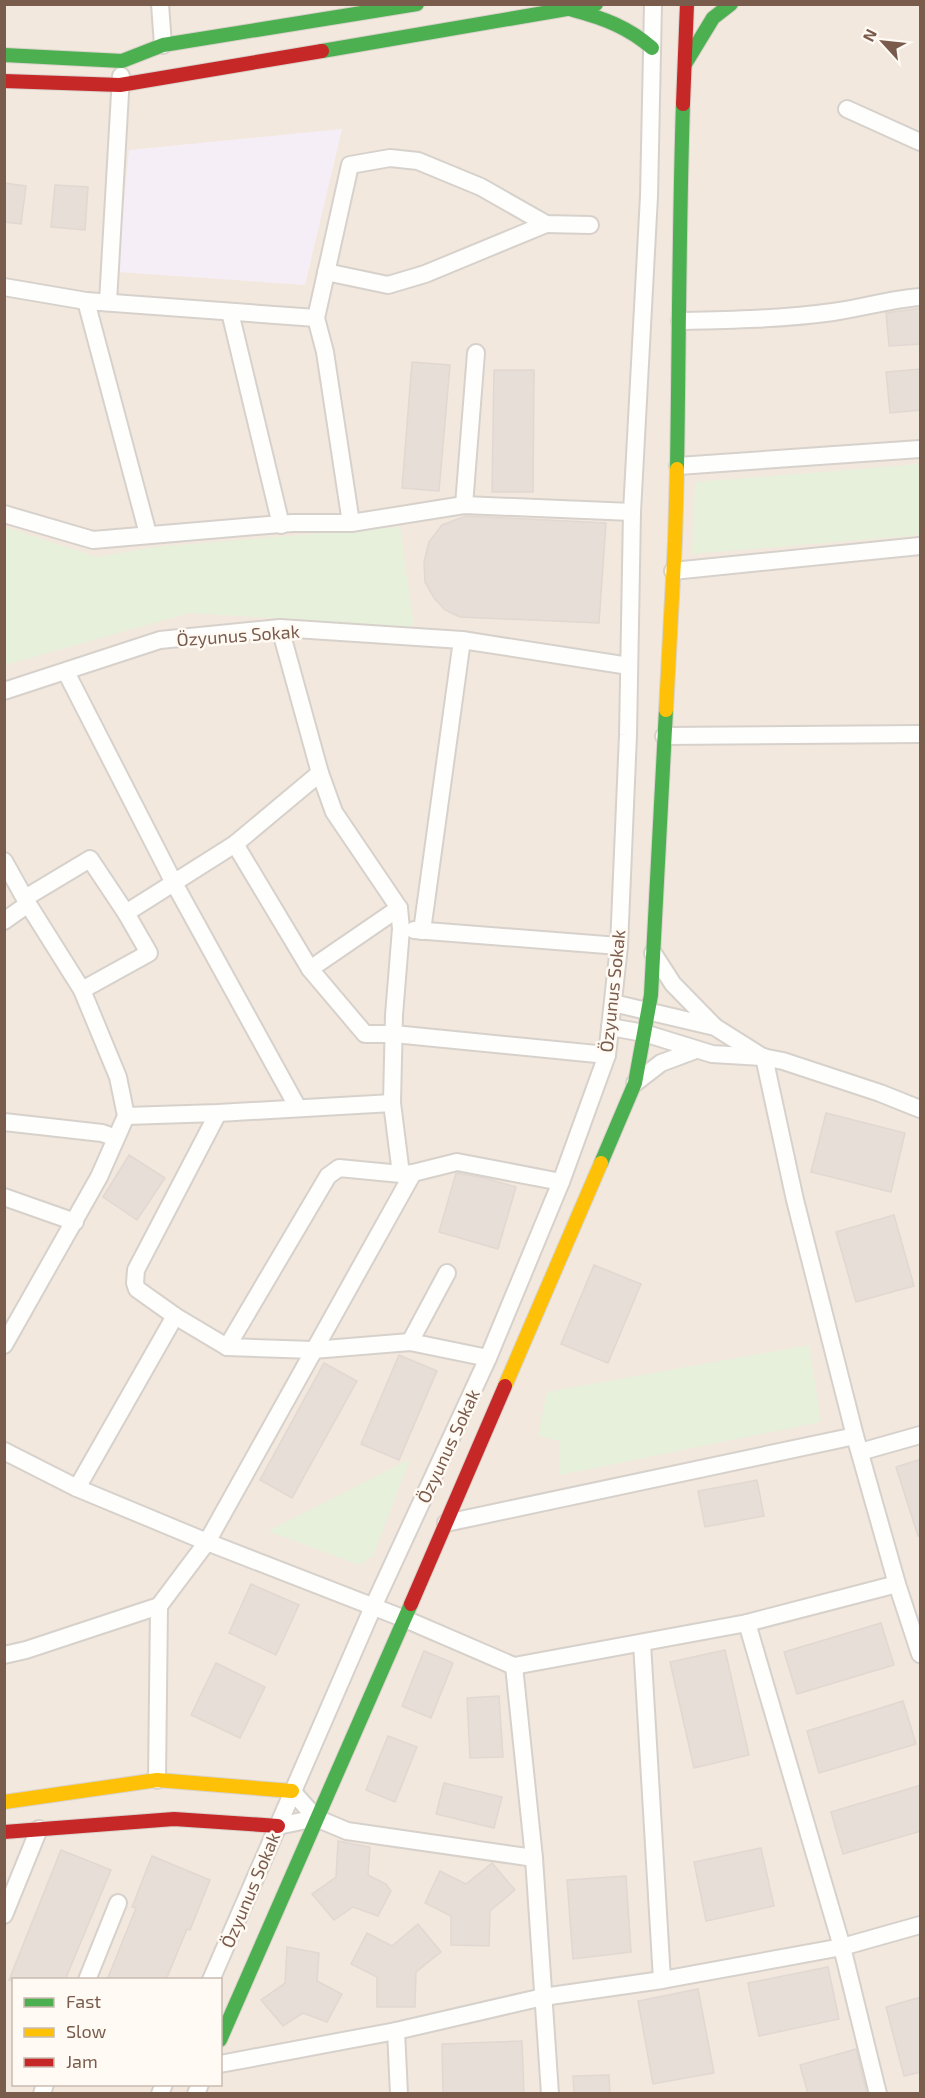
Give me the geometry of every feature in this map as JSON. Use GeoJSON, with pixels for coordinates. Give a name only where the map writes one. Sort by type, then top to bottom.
{"type":"FeatureCollection","features":[{"type":"Feature","properties":{"kind":"street"},"geometry":{"type":"LineString","coordinates":[[160,4],[163,45]]}},
{"type":"Feature","properties":{"kind":"street"},"geometry":{"type":"LineString","coordinates":[[312,4],[314,22]]}},
{"type":"Feature","properties":{"kind":"street"},"geometry":{"type":"LineString","coordinates":[[4,55],[122,61],[163,45],[417,4]]}},
{"type":"Feature","properties":{"kind":"street"},"geometry":{"type":"LineString","coordinates":[[4,81],[120,85],[596,4]]}},
{"type":"Feature","properties":{"kind":"street"},"geometry":{"type":"LineString","coordinates":[[629,666],[632,512],[649,196],[652,4]]}},
{"type":"Feature","properties":{"kind":"street"},"geometry":{"type":"LineString","coordinates":[[222,2035],[405,1620],[635,1083],[648,1011],[653,953],[673,571],[678,466],[679,224],[687,4]]}},
{"type":"Feature","properties":{"kind":"street"},"geometry":{"type":"LineString","coordinates":[[684,65],[713,18],[731,4]]}},
{"type":"Feature","properties":{"kind":"street"},"geometry":{"type":"LineString","coordinates":[[568,9],[615,22],[637,34],[652,48]]}},
{"type":"Feature","properties":{"kind":"street"},"geometry":{"type":"LineString","coordinates":[[108,302],[122,61]]}},
{"type":"Feature","properties":{"kind":"street"},"geometry":{"type":"LineString","coordinates":[[847,109],[921,142]]}},
{"type":"Feature","properties":{"kind":"street"},"geometry":{"type":"LineString","coordinates":[[351,523],[325,352],[316,318],[350,165],[390,158],[418,161],[481,187],[546,224]]}},
{"type":"Feature","properties":{"kind":"street"},"geometry":{"type":"LineString","coordinates":[[326,272],[388,285],[425,274],[546,224],[590,225]]}},
{"type":"Feature","properties":{"kind":"street"},"geometry":{"type":"LineString","coordinates":[[4,287],[86,301],[316,318]]}},
{"type":"Feature","properties":{"kind":"street"},"geometry":{"type":"LineString","coordinates":[[680,321],[778,318],[833,312],[921,297]]}},
{"type":"Feature","properties":{"kind":"street"},"geometry":{"type":"LineString","coordinates":[[86,301],[148,534]]}},
{"type":"Feature","properties":{"kind":"street"},"geometry":{"type":"LineString","coordinates":[[230,312],[281,525]]}},
{"type":"Feature","properties":{"kind":"street"},"geometry":{"type":"LineString","coordinates":[[464,505],[476,353]]}},
{"type":"Feature","properties":{"kind":"street"},"geometry":{"type":"LineString","coordinates":[[678,466],[921,449]]}},
{"type":"Feature","properties":{"kind":"street"},"geometry":{"type":"LineString","coordinates":[[4,514],[93,540],[292,523],[351,523],[464,505],[632,512]]}},
{"type":"Feature","properties":{"kind":"street"},"geometry":{"type":"LineString","coordinates":[[673,571],[921,546]]}},
{"type":"Feature","properties":{"kind":"street"},"geometry":{"type":"LineString","coordinates":[[4,1655],[26,1650],[159,1606],[207,1542],[407,1174],[392,1103],[401,929],[399,908],[334,812],[320,773],[280,628]]}},
{"type":"Feature","properties":{"kind":"street","name":"Özyunus Sokak"},"geometry":{"type":"LineString","coordinates":[[4,691],[160,640],[280,628],[462,640],[629,666],[619,946],[607,1055],[561,1182],[488,1358],[373,1607],[212,1978]]}},
{"type":"Feature","properties":{"kind":"street"},"geometry":{"type":"LineString","coordinates":[[422,931],[462,640]]}},
{"type":"Feature","properties":{"kind":"street"},"geometry":{"type":"LineString","coordinates":[[66,672],[174,883],[298,1108]]}},
{"type":"Feature","properties":{"kind":"street"},"geometry":{"type":"LineString","coordinates":[[664,736],[921,734]]}},
{"type":"Feature","properties":{"kind":"street"},"geometry":{"type":"LineString","coordinates":[[126,913],[235,844],[320,773]]}},
{"type":"Feature","properties":{"kind":"street"},"geometry":{"type":"LineString","coordinates":[[235,844],[310,969],[365,1034],[394,1034],[607,1055]]}},
{"type":"Feature","properties":{"kind":"street"},"geometry":{"type":"LineString","coordinates":[[4,921],[27,901],[90,859],[149,952],[82,990]]}},
{"type":"Feature","properties":{"kind":"street"},"geometry":{"type":"LineString","coordinates":[[4,861],[82,990],[118,1077],[126,1116],[99,1177],[75,1222],[10,1323],[4,1345]]}},
{"type":"Feature","properties":{"kind":"street"},"geometry":{"type":"LineString","coordinates":[[310,969],[399,908]]}},
{"type":"Feature","properties":{"kind":"street"},"geometry":{"type":"LineString","coordinates":[[401,929],[619,946]]}},
{"type":"Feature","properties":{"kind":"street"},"geometry":{"type":"LineString","coordinates":[[653,953],[673,984],[715,1027],[763,1057],[795,1200],[858,1444],[897,1584],[921,1654]]}},
{"type":"Feature","properties":{"kind":"street"},"geometry":{"type":"LineString","coordinates":[[613,1003],[715,1027]]}},
{"type":"Feature","properties":{"kind":"street"},"geometry":{"type":"LineString","coordinates":[[610,1027],[644,1034],[712,1054],[763,1057],[880,1093],[921,1109]]}},
{"type":"Feature","properties":{"kind":"street"},"geometry":{"type":"LineString","coordinates":[[635,1083],[661,1063],[696,1050]]}},
{"type":"Feature","properties":{"kind":"street"},"geometry":{"type":"LineString","coordinates":[[126,1116],[392,1103]]}},
{"type":"Feature","properties":{"kind":"street"},"geometry":{"type":"LineString","coordinates":[[218,1113],[136,1270],[137,1289],[175,1316],[227,1347],[313,1350],[410,1342],[488,1358]]}},
{"type":"Feature","properties":{"kind":"street"},"geometry":{"type":"LineString","coordinates":[[4,1122],[91,1132],[116,1138]]}},
{"type":"Feature","properties":{"kind":"street"},"geometry":{"type":"LineString","coordinates":[[227,1347],[328,1176],[339,1168],[407,1174],[457,1162],[561,1182]]}},
{"type":"Feature","properties":{"kind":"street"},"geometry":{"type":"LineString","coordinates":[[4,1197],[75,1222]]}},
{"type":"Feature","properties":{"kind":"street"},"geometry":{"type":"LineString","coordinates":[[410,1342],[447,1274]]}},
{"type":"Feature","properties":{"kind":"street"},"geometry":{"type":"LineString","coordinates":[[77,1488],[175,1316]]}},
{"type":"Feature","properties":{"kind":"street"},"geometry":{"type":"LineString","coordinates":[[446,1523],[858,1444],[921,1435]]}},
{"type":"Feature","properties":{"kind":"street"},"geometry":{"type":"LineString","coordinates":[[4,1451],[77,1488],[514,1666],[747,1623],[897,1584]]}},
{"type":"Feature","properties":{"kind":"street"},"geometry":{"type":"LineString","coordinates":[[157,1780],[159,1606]]}},
{"type":"Feature","properties":{"kind":"street"},"geometry":{"type":"LineString","coordinates":[[747,1623],[842,1947],[878,2094]]}},
{"type":"Feature","properties":{"kind":"street"},"geometry":{"type":"LineString","coordinates":[[4,1642],[26,1650]]}},
{"type":"Feature","properties":{"kind":"street"},"geometry":{"type":"LineString","coordinates":[[642,1643],[662,1980]]}},
{"type":"Feature","properties":{"kind":"street"},"geometry":{"type":"LineString","coordinates":[[514,1666],[534,1858],[550,2094]]}},
{"type":"Feature","properties":{"kind":"street"},"geometry":{"type":"LineString","coordinates":[[4,1802],[157,1780],[292,1791],[316,1818],[347,1831],[534,1858]]}},
{"type":"Feature","properties":{"kind":"street"},"geometry":{"type":"LineString","coordinates":[[4,1832],[174,1820],[278,1826],[316,1818]]}},
{"type":"Feature","properties":{"kind":"street"},"geometry":{"type":"LineString","coordinates":[[4,1915],[39,1829]]}},
{"type":"Feature","properties":{"kind":"street"},"geometry":{"type":"LineString","coordinates":[[88,1978],[118,1903]]}},
{"type":"Feature","properties":{"kind":"street"},"geometry":{"type":"LineString","coordinates":[[222,2064],[396,2031],[543,1997],[662,1980],[842,1947],[921,1925]]}},
{"type":"Feature","properties":{"kind":"street"},"geometry":{"type":"LineString","coordinates":[[396,2031],[399,2094]]}},
{"type":"Feature","properties":{"kind":"shaded area"},"geometry":{"type":"Polygon","coordinates":[[[5,5],[920,5],[920,2093],[5,2094],[5,5]]]}},
{"type":"Feature","properties":{"kind":"shaded area"},"geometry":{"type":"Polygon","coordinates":[[[342,129],[305,285],[117,272],[129,150],[342,129]]]}},
{"type":"Feature","properties":{"kind":"green space"},"geometry":{"type":"Polygon","coordinates":[[[920,464],[920,535],[692,554],[695,482],[920,464]]]}},
{"type":"Feature","properties":{"kind":"green space"},"geometry":{"type":"Polygon","coordinates":[[[5,527],[97,557],[154,547],[400,527],[414,627],[190,613],[5,665],[5,527]]]}},
{"type":"Feature","properties":{"kind":"green space"},"geometry":{"type":"Polygon","coordinates":[[[809,1345],[821,1422],[560,1475],[560,1441],[538,1436],[547,1392],[809,1345]]]}},
{"type":"Feature","properties":{"kind":"green space"},"geometry":{"type":"Polygon","coordinates":[[[410,1459],[373,1556],[359,1565],[268,1531],[410,1459]]]}},
{"type":"Feature","properties":{"kind":"building"},"geometry":{"type":"Polygon","coordinates":[[[4,183],[26,186],[21,224],[4,222],[4,183]]]}},
{"type":"Feature","properties":{"kind":"building"},"geometry":{"type":"Polygon","coordinates":[[[55,185],[88,187],[85,230],[51,227],[55,185]]]}},
{"type":"Feature","properties":{"kind":"building"},"geometry":{"type":"Polygon","coordinates":[[[921,308],[921,344],[889,346],[886,313],[921,308]]]}},
{"type":"Feature","properties":{"kind":"building"},"geometry":{"type":"Polygon","coordinates":[[[412,362],[450,365],[439,491],[402,488],[412,362]]]}},
{"type":"Feature","properties":{"kind":"building"},"geometry":{"type":"Polygon","coordinates":[[[921,369],[921,410],[890,413],[886,372],[921,369]]]}},
{"type":"Feature","properties":{"kind":"building"},"geometry":{"type":"Polygon","coordinates":[[[494,370],[534,370],[533,492],[492,492],[494,370]]]}},
{"type":"Feature","properties":{"kind":"building"},"geometry":{"type":"Polygon","coordinates":[[[466,516],[606,523],[599,623],[460,617],[445,610],[434,598],[425,582],[424,562],[429,542],[442,525],[466,516]]]}},
{"type":"Feature","properties":{"kind":"building"},"geometry":{"type":"Polygon","coordinates":[[[826,1113],[905,1133],[891,1192],[811,1172],[826,1113]]]}},
{"type":"Feature","properties":{"kind":"building"},"geometry":{"type":"Polygon","coordinates":[[[129,1155],[165,1178],[137,1220],[103,1197],[129,1155]]]}},
{"type":"Feature","properties":{"kind":"building"},"geometry":{"type":"Polygon","coordinates":[[[456,1173],[516,1187],[498,1249],[439,1232],[456,1173]]]}},
{"type":"Feature","properties":{"kind":"building"},"geometry":{"type":"Polygon","coordinates":[[[894,1215],[914,1286],[856,1302],[836,1232],[894,1215]]]}},
{"type":"Feature","properties":{"kind":"building"},"geometry":{"type":"Polygon","coordinates":[[[594,1265],[641,1284],[608,1363],[561,1344],[594,1265]]]}},
{"type":"Feature","properties":{"kind":"building"},"geometry":{"type":"Polygon","coordinates":[[[399,1355],[437,1371],[399,1460],[361,1444],[399,1355]]]}},
{"type":"Feature","properties":{"kind":"building"},"geometry":{"type":"Polygon","coordinates":[[[324,1363],[357,1381],[292,1498],[260,1480],[324,1363]]]}},
{"type":"Feature","properties":{"kind":"building"},"geometry":{"type":"Polygon","coordinates":[[[921,1459],[921,1536],[918,1536],[896,1467],[921,1459]]]}},
{"type":"Feature","properties":{"kind":"building"},"geometry":{"type":"Polygon","coordinates":[[[757,1480],[764,1516],[705,1527],[698,1491],[757,1480]]]}},
{"type":"Feature","properties":{"kind":"building"},"geometry":{"type":"Polygon","coordinates":[[[251,1584],[299,1605],[276,1655],[229,1633],[251,1584]]]}},
{"type":"Feature","properties":{"kind":"building"},"geometry":{"type":"Polygon","coordinates":[[[881,1623],[894,1665],[797,1694],[784,1652],[881,1623]]]}},
{"type":"Feature","properties":{"kind":"building"},"geometry":{"type":"Polygon","coordinates":[[[725,1650],[749,1755],[694,1768],[670,1662],[725,1650]]]}},
{"type":"Feature","properties":{"kind":"building"},"geometry":{"type":"Polygon","coordinates":[[[424,1651],[453,1663],[431,1718],[402,1706],[424,1651]]]}},
{"type":"Feature","properties":{"kind":"building"},"geometry":{"type":"Polygon","coordinates":[[[216,1663],[265,1687],[240,1738],[191,1715],[216,1663]]]}},
{"type":"Feature","properties":{"kind":"building"},"geometry":{"type":"Polygon","coordinates":[[[499,1696],[503,1757],[470,1758],[467,1698],[499,1696]]]}},
{"type":"Feature","properties":{"kind":"building"},"geometry":{"type":"Polygon","coordinates":[[[903,1701],[916,1744],[819,1773],[807,1731],[903,1701]]]}},
{"type":"Feature","properties":{"kind":"building"},"geometry":{"type":"Polygon","coordinates":[[[388,1736],[417,1747],[395,1802],[366,1790],[388,1736]]]}},
{"type":"Feature","properties":{"kind":"building"},"geometry":{"type":"Polygon","coordinates":[[[444,1783],[502,1797],[494,1828],[436,1814],[444,1783]]]}},
{"type":"Feature","properties":{"kind":"building"},"geometry":{"type":"Polygon","coordinates":[[[921,1785],[921,1831],[843,1854],[831,1812],[921,1785]]]}},
{"type":"Feature","properties":{"kind":"building"},"geometry":{"type":"Polygon","coordinates":[[[338,1841],[370,1847],[368,1875],[386,1884],[391,1891],[378,1916],[353,1907],[334,1920],[312,1894],[336,1877],[338,1841]]]}},
{"type":"Feature","properties":{"kind":"building"},"geometry":{"type":"Polygon","coordinates":[[[761,1848],[774,1906],[706,1921],[694,1862],[761,1848]]]}},
{"type":"Feature","properties":{"kind":"building"},"geometry":{"type":"Polygon","coordinates":[[[61,1850],[111,1870],[66,1978],[12,1978],[9,1980],[61,1850]]]}},
{"type":"Feature","properties":{"kind":"building"},"geometry":{"type":"Polygon","coordinates":[[[152,1856],[210,1880],[190,1930],[187,1929],[167,1978],[108,1978],[136,1908],[132,1907],[152,1856]]]}},
{"type":"Feature","properties":{"kind":"building"},"geometry":{"type":"Polygon","coordinates":[[[492,1863],[515,1890],[490,1911],[489,1946],[451,1945],[451,1916],[425,1903],[440,1871],[466,1884],[492,1863]]]}},
{"type":"Feature","properties":{"kind":"building"},"geometry":{"type":"Polygon","coordinates":[[[626,1876],[631,1952],[573,1959],[567,1880],[626,1876]]]}},
{"type":"Feature","properties":{"kind":"building"},"geometry":{"type":"Polygon","coordinates":[[[418,1924],[441,1952],[416,1972],[415,2007],[377,2007],[377,1977],[351,1964],[367,1933],[392,1946],[418,1924]]]}},
{"type":"Feature","properties":{"kind":"building"},"geometry":{"type":"Polygon","coordinates":[[[287,1947],[319,1953],[317,1981],[342,1994],[327,2022],[303,2013],[283,2026],[261,2000],[285,1983],[287,1947]]]}},
{"type":"Feature","properties":{"kind":"building"},"geometry":{"type":"Polygon","coordinates":[[[828,1967],[839,2019],[759,2036],[748,1983],[828,1967]]]}},
{"type":"Feature","properties":{"kind":"building"},"geometry":{"type":"Polygon","coordinates":[[[698,1989],[714,2073],[653,2084],[638,2001],[698,1989]]]}},
{"type":"Feature","properties":{"kind":"building"},"geometry":{"type":"Polygon","coordinates":[[[921,1997],[921,2072],[904,2076],[886,2007],[921,1997]]]}},
{"type":"Feature","properties":{"kind":"building"},"geometry":{"type":"Polygon","coordinates":[[[522,2041],[524,2094],[443,2094],[442,2044],[522,2041]]]}},
{"type":"Feature","properties":{"kind":"building"},"geometry":{"type":"Polygon","coordinates":[[[856,2049],[867,2094],[808,2094],[800,2065],[856,2049]]]}},
{"type":"Feature","properties":{"kind":"building"},"geometry":{"type":"Polygon","coordinates":[[[609,2075],[610,2094],[574,2094],[573,2076],[609,2075]]]}},
{"type":"Feature","properties":{"kind":"traffic: fast"},"geometry":{"type":"LineString","coordinates":[[4,55],[122,61],[163,45],[417,4]]}},
{"type":"Feature","properties":{"kind":"traffic: fast"},"geometry":{"type":"LineString","coordinates":[[322,51],[596,4]]}},
{"type":"Feature","properties":{"kind":"traffic: fast"},"geometry":{"type":"LineString","coordinates":[[685,64],[713,18],[731,4]]}},
{"type":"Feature","properties":{"kind":"traffic: fast"},"geometry":{"type":"LineString","coordinates":[[573,10],[615,24],[634,34],[652,48]]}},
{"type":"Feature","properties":{"kind":"traffic: fast"},"geometry":{"type":"LineString","coordinates":[[677,469],[683,104]]}},
{"type":"Feature","properties":{"kind":"traffic: fast"},"geometry":{"type":"LineString","coordinates":[[601,1163],[635,1083],[651,995],[666,710]]}},
{"type":"Feature","properties":{"kind":"traffic: fast"},"geometry":{"type":"LineString","coordinates":[[222,2035],[411,1604]]}},
{"type":"Feature","properties":{"kind":"traffic: slow"},"geometry":{"type":"LineString","coordinates":[[666,710],[677,469]]}},
{"type":"Feature","properties":{"kind":"traffic: slow"},"geometry":{"type":"LineString","coordinates":[[505,1386],[601,1163]]}},
{"type":"Feature","properties":{"kind":"traffic: slow"},"geometry":{"type":"LineString","coordinates":[[4,1802],[157,1780],[292,1791]]}},
{"type":"Feature","properties":{"kind":"traffic: jam"},"geometry":{"type":"LineString","coordinates":[[683,104],[687,4]]}},
{"type":"Feature","properties":{"kind":"traffic: jam"},"geometry":{"type":"LineString","coordinates":[[4,81],[120,85],[322,51]]}},
{"type":"Feature","properties":{"kind":"traffic: jam"},"geometry":{"type":"LineString","coordinates":[[411,1604],[505,1386]]}},
{"type":"Feature","properties":{"kind":"traffic: jam"},"geometry":{"type":"LineString","coordinates":[[4,1832],[174,1819],[278,1826]]}}]}
